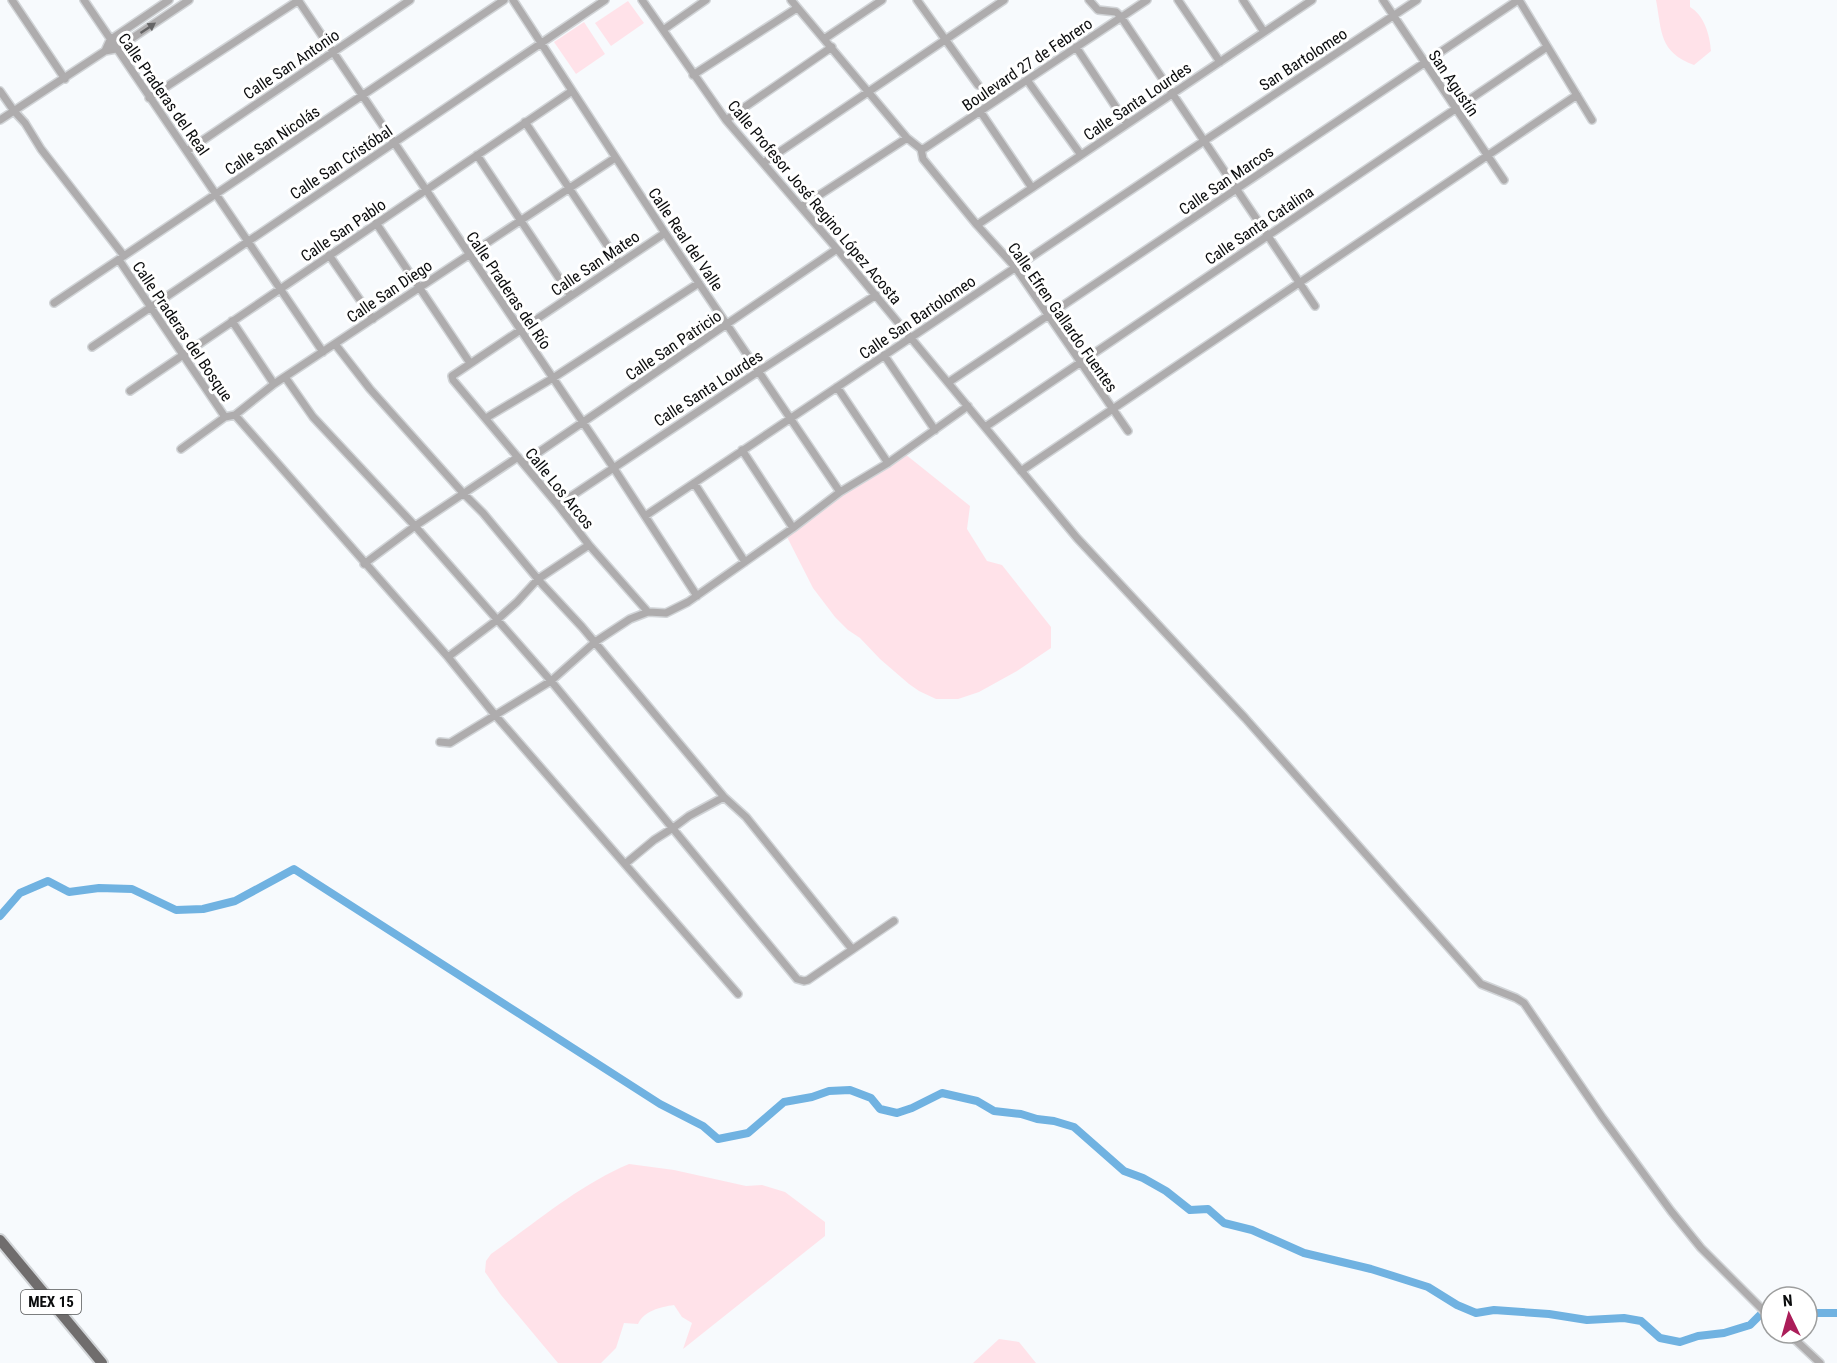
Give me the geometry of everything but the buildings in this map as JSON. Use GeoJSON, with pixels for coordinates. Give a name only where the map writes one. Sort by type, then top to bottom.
{"type":"FeatureCollection","features":[{"type":"Feature","properties":{"kind":"main road","name":"MEX 15"},"geometry":{"type":"LineString","coordinates":[[0,1240],[102,1363]]}},
{"type":"Feature","properties":{"kind":"street"},"geometry":{"type":"LineString","coordinates":[[12,0],[65,79]]}},
{"type":"Feature","properties":{"kind":"street","name":"Calle Praderas del Real"},"geometry":{"type":"LineString","coordinates":[[84,0],[323,352]]}},
{"type":"Feature","properties":{"kind":"street"},"geometry":{"type":"LineString","coordinates":[[105,51],[110,40],[169,0]]}},
{"type":"Feature","properties":{"kind":"street"},"geometry":{"type":"LineString","coordinates":[[0,120],[105,51],[116,49],[189,0]]}},
{"type":"Feature","properties":{"kind":"street"},"geometry":{"type":"LineString","coordinates":[[149,98],[299,0]]}},
{"type":"Feature","properties":{"kind":"street","name":"Calle Praderas del Río"},"geometry":{"type":"LineString","coordinates":[[299,0],[583,422],[697,596]]}},
{"type":"Feature","properties":{"kind":"street","name":"Calle San Antonio"},"geometry":{"type":"LineString","coordinates":[[187,151],[410,0]]}},
{"type":"Feature","properties":{"kind":"street","name":"Calle San Nicolás"},"geometry":{"type":"LineString","coordinates":[[54,303],[504,0]]}},
{"type":"Feature","properties":{"kind":"street","name":"Calle Real del Valle"},"geometry":{"type":"LineString","coordinates":[[513,0],[615,158],[840,492]]}},
{"type":"Feature","properties":{"kind":"street","name":"Calle San Cristóbal"},"geometry":{"type":"LineString","coordinates":[[92,347],[605,0]]}},
{"type":"Feature","properties":{"kind":"street","name":"Calle Profesor José Regino López Acosta"},"geometry":{"type":"LineString","coordinates":[[642,0],[726,120],[876,295],[1077,538],[1245,717],[1481,984],[1516,998],[1524,1004],[1602,1117],[1671,1211],[1701,1248],[1759,1306]]}},
{"type":"Feature","properties":{"kind":"street"},"geometry":{"type":"LineString","coordinates":[[663,30],[706,0]]}},
{"type":"Feature","properties":{"kind":"street","name":"Calle Efren Gallardo Fuentes"},"geometry":{"type":"LineString","coordinates":[[791,0],[907,138],[921,149],[923,159],[1015,267],[1128,431]]}},
{"type":"Feature","properties":{"kind":"street"},"geometry":{"type":"LineString","coordinates":[[824,39],[882,0]]}},
{"type":"Feature","properties":{"kind":"street"},"geometry":{"type":"LineString","coordinates":[[917,0],[978,85]]}},
{"type":"Feature","properties":{"kind":"street"},"geometry":{"type":"LineString","coordinates":[[763,163],[1004,0]]}},
{"type":"Feature","properties":{"kind":"street"},"geometry":{"type":"LineString","coordinates":[[1089,0],[1098,10],[1116,12],[1122,17],[1315,306]]}},
{"type":"Feature","properties":{"kind":"street","name":"Boulevard 27 de Febrero"},"geometry":{"type":"LineString","coordinates":[[921,149],[1147,0]]}},
{"type":"Feature","properties":{"kind":"street"},"geometry":{"type":"LineString","coordinates":[[1178,0],[1220,62]]}},
{"type":"Feature","properties":{"kind":"street"},"geometry":{"type":"LineString","coordinates":[[1242,0],[1264,32]]}},
{"type":"Feature","properties":{"kind":"street","name":"Calle Santa Lourdes"},"geometry":{"type":"LineString","coordinates":[[977,225],[1312,0]]}},
{"type":"Feature","properties":{"kind":"street","name":"San Agustín"},"geometry":{"type":"LineString","coordinates":[[1383,0],[1504,180]]}},
{"type":"Feature","properties":{"kind":"street","name":"San Bartolomeo"},"geometry":{"type":"LineString","coordinates":[[1204,141],[1417,0]]}},
{"type":"Feature","properties":{"kind":"street"},"geometry":{"type":"LineString","coordinates":[[1519,0],[1592,120]]}},
{"type":"Feature","properties":{"kind":"street","name":"Calle San Marcos"},"geometry":{"type":"LineString","coordinates":[[949,382],[1519,0]]}},
{"type":"Feature","properties":{"kind":"street"},"geometry":{"type":"LineString","coordinates":[[693,75],[797,8]]}},
{"type":"Feature","properties":{"kind":"street","name":"Calle Santa Catalina"},"geometry":{"type":"LineString","coordinates":[[985,427],[1548,46]]}},
{"type":"Feature","properties":{"kind":"street"},"geometry":{"type":"LineString","coordinates":[[726,120],[832,47]]}},
{"type":"Feature","properties":{"kind":"street"},"geometry":{"type":"LineString","coordinates":[[1076,47],[1127,124]]}},
{"type":"Feature","properties":{"kind":"street"},"geometry":{"type":"LineString","coordinates":[[1028,80],[1081,155]]}},
{"type":"Feature","properties":{"kind":"street"},"geometry":{"type":"LineString","coordinates":[[0,91],[14,111]]}},
{"type":"Feature","properties":{"kind":"street","name":"Calle San Pablo"},"geometry":{"type":"LineString","coordinates":[[130,391],[572,91]]}},
{"type":"Feature","properties":{"kind":"street"},"geometry":{"type":"LineString","coordinates":[[1021,471],[1577,95]]}},
{"type":"Feature","properties":{"kind":"street","name":"Calle Praderas del Bosque"},"geometry":{"type":"LineString","coordinates":[[14,111],[25,123],[41,149],[121,258],[225,417]]}},
{"type":"Feature","properties":{"kind":"street"},"geometry":{"type":"LineString","coordinates":[[980,111],[1032,188]]}},
{"type":"Feature","properties":{"kind":"street"},"geometry":{"type":"LineString","coordinates":[[525,122],[619,263]]}},
{"type":"Feature","properties":{"kind":"street"},"geometry":{"type":"LineString","coordinates":[[801,207],[907,138]]}},
{"type":"Feature","properties":{"kind":"street","name":"Calle San Bartolomeo"},"geometry":{"type":"LineString","coordinates":[[645,516],[1204,141]]}},
{"type":"Feature","properties":{"kind":"street"},"geometry":{"type":"LineString","coordinates":[[477,155],[571,296]]}},
{"type":"Feature","properties":{"kind":"street","name":"Calle San Diego"},"geometry":{"type":"LineString","coordinates":[[181,449],[225,417],[235,415],[274,384],[615,158]]}},
{"type":"Feature","properties":{"kind":"street"},"geometry":{"type":"LineString","coordinates":[[376,223],[470,363]]}},
{"type":"Feature","properties":{"kind":"street","name":"Calle San Mateo"},"geometry":{"type":"LineString","coordinates":[[453,378],[470,363],[665,233]]}},
{"type":"Feature","properties":{"kind":"street","name":"Calle San Patricio"},"geometry":{"type":"LineString","coordinates":[[364,564],[463,493],[583,422],[837,249]]}},
{"type":"Feature","properties":{"kind":"street"},"geometry":{"type":"LineString","coordinates":[[329,255],[373,319]]}},
{"type":"Feature","properties":{"kind":"street"},"geometry":{"type":"LineString","coordinates":[[486,418],[553,378],[699,283]]}},
{"type":"Feature","properties":{"kind":"street","name":"Calle Santa Lourdes"},"geometry":{"type":"LineString","coordinates":[[558,505],[759,370],[876,295]]}},
{"type":"Feature","properties":{"kind":"street"},"geometry":{"type":"LineString","coordinates":[[232,321],[274,384]]}},
{"type":"Feature","properties":{"kind":"street"},"geometry":{"type":"LineString","coordinates":[[335,344],[370,389],[483,513],[595,642],[724,797],[746,817],[852,950]]}},
{"type":"Feature","properties":{"kind":"street"},"geometry":{"type":"LineString","coordinates":[[884,356],[935,430]]}},
{"type":"Feature","properties":{"kind":"street"},"geometry":{"type":"LineString","coordinates":[[285,377],[313,417],[415,526],[551,681],[797,979],[808,980],[894,921]]}},
{"type":"Feature","properties":{"kind":"street","name":"Calle Los Arcos"},"geometry":{"type":"LineString","coordinates":[[453,378],[589,545],[648,612]]}},
{"type":"Feature","properties":{"kind":"street"},"geometry":{"type":"LineString","coordinates":[[837,387],[888,463]]}},
{"type":"Feature","properties":{"kind":"street"},"geometry":{"type":"LineString","coordinates":[[440,741],[450,743],[551,681],[595,642],[630,619],[648,612],[666,613],[697,596],[840,492],[888,463],[968,406]]}},
{"type":"Feature","properties":{"kind":"street"},"geometry":{"type":"LineString","coordinates":[[235,415],[448,657],[495,715],[738,994]]}},
{"type":"Feature","properties":{"kind":"street"},"geometry":{"type":"LineString","coordinates":[[742,450],[793,528]]}},
{"type":"Feature","properties":{"kind":"street"},"geometry":{"type":"LineString","coordinates":[[694,483],[745,562]]}},
{"type":"Feature","properties":{"kind":"street"},"geometry":{"type":"LineString","coordinates":[[448,657],[497,620],[538,579],[589,545]]}},
{"type":"Feature","properties":{"kind":"street"},"geometry":{"type":"LineString","coordinates":[[625,864],[654,840],[692,814],[724,797]]}},
{"type":"Feature","properties":{"kind":"street"},"geometry":{"type":"LineString","coordinates":[[1801,1345],[1820,1363]]}},
{"type":"Feature","properties":{"kind":"shaded area"},"geometry":{"type":"Polygon","coordinates":[[[1656,0],[1690,0],[1690,7],[1703,20],[1708,32],[1711,51],[1694,65],[1674,54],[1668,47],[1661,31],[1656,0]]]}},
{"type":"Feature","properties":{"kind":"shaded area"},"geometry":{"type":"Polygon","coordinates":[[[628,1],[644,23],[611,46],[595,23],[628,1]]]}},
{"type":"Feature","properties":{"kind":"shaded area"},"geometry":{"type":"Polygon","coordinates":[[[584,22],[605,54],[576,74],[554,42],[584,22]]]}},
{"type":"Feature","properties":{"kind":"shaded area"},"geometry":{"type":"Polygon","coordinates":[[[905,454],[970,506],[967,529],[987,561],[1002,565],[1051,627],[1051,648],[1017,671],[979,692],[958,699],[936,699],[919,691],[848,630],[813,588],[786,535],[792,526],[905,454]]]}},
{"type":"Feature","properties":{"kind":"shaded area"},"geometry":{"type":"Polygon","coordinates":[[[629,1164],[674,1170],[746,1186],[762,1185],[785,1192],[825,1222],[825,1236],[683,1349],[692,1323],[682,1317],[674,1305],[658,1308],[648,1313],[638,1324],[624,1323],[616,1348],[601,1363],[558,1363],[501,1295],[485,1272],[486,1261],[491,1254],[541,1217],[593,1183],[629,1164]]]}},
{"type":"Feature","properties":{"kind":"shaded area"},"geometry":{"type":"Polygon","coordinates":[[[999,1339],[1019,1342],[1036,1363],[973,1363],[999,1339]]]}},
{"type":"Feature","properties":{"kind":"waterway"},"geometry":{"type":"LineString","coordinates":[[0,916],[20,893],[48,881],[69,892],[99,888],[132,889],[176,910],[203,909],[235,901],[294,869],[660,1104],[703,1126],[718,1139],[748,1133],[784,1102],[829,1091],[850,1090],[871,1098],[880,1109],[897,1113],[942,1093],[977,1101],[994,1111],[1021,1114],[1074,1127],[1124,1171],[1143,1178],[1166,1191],[1190,1210],[1208,1209],[1224,1223],[1252,1230],[1304,1253],[1371,1269],[1428,1287],[1457,1305],[1476,1313],[1494,1310],[1549,1314],[1587,1320],[1624,1318],[1641,1321],[1660,1338],[1680,1342],[1750,1325],[1759,1316]]}},
{"type":"Feature","properties":{"kind":"waterway"},"geometry":{"type":"LineString","coordinates":[[1819,1313],[1837,1313]]}}]}
